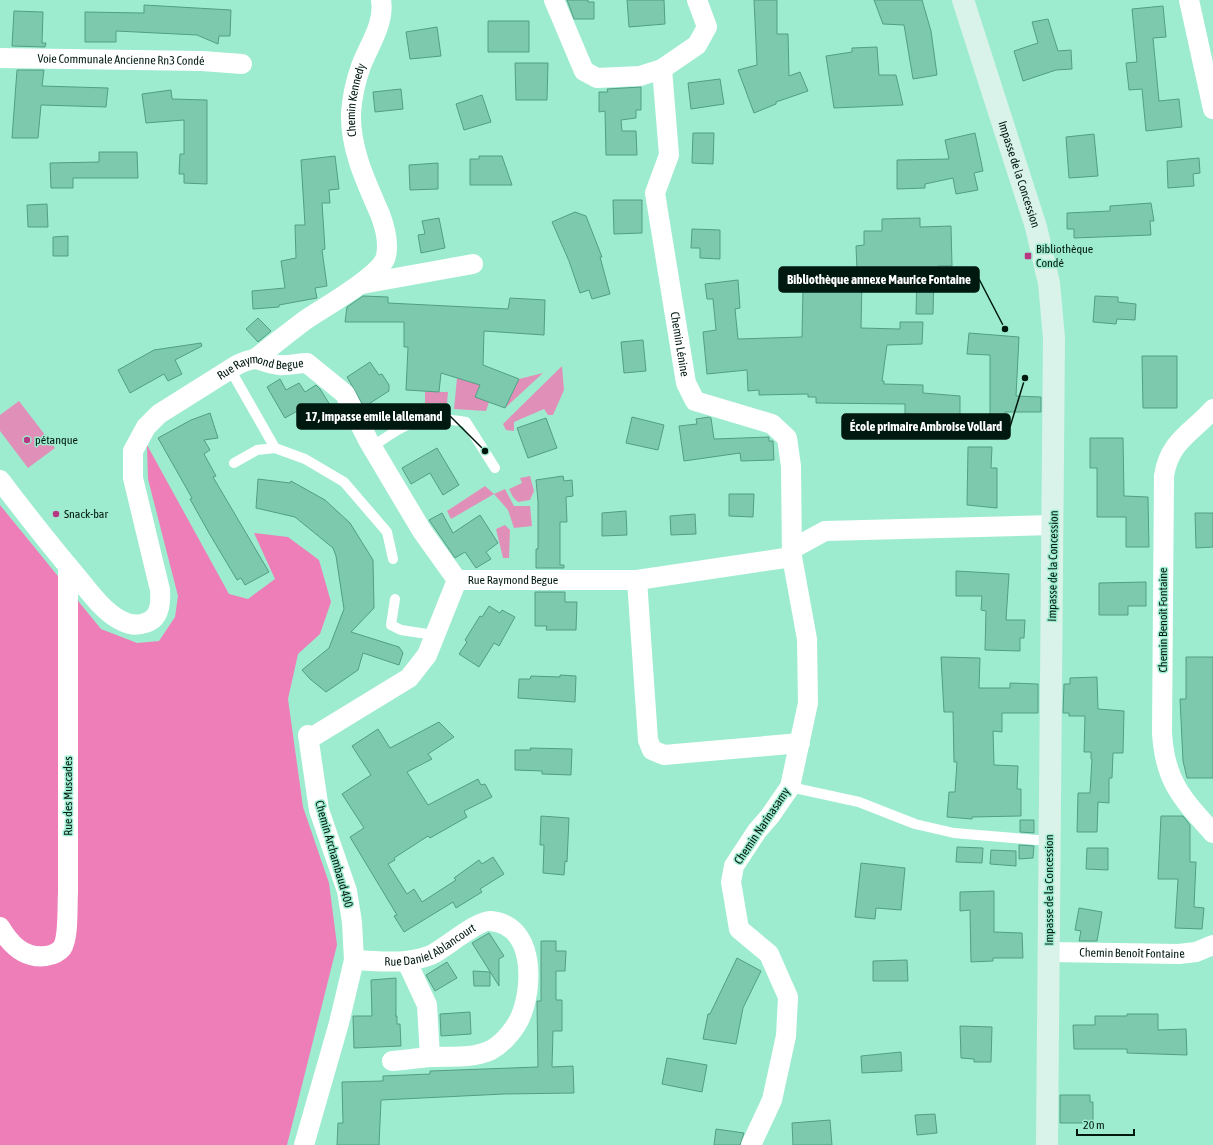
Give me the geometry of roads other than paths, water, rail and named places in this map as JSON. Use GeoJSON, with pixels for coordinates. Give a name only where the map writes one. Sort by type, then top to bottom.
{"type":"FeatureCollection","features":[{"type":"Feature","properties":{"kind":"street","name":"Chemin Kennedy"},"geometry":{"type":"LineString","coordinates":[[256,358],[305,321],[360,284],[378,269],[386,257],[387,237],[380,215],[366,184],[354,143],[351,114],[354,89],[361,66],[375,35],[382,8],[381,0]]}},
{"type":"Feature","properties":{"kind":"street"},"geometry":{"type":"LineString","coordinates":[[554,0],[584,71],[597,78],[640,76],[662,68],[697,45],[707,27],[697,0]]}},
{"type":"Feature","properties":{"kind":"street","name":"Impasse de la Concession"},"geometry":{"type":"LineString","coordinates":[[963,0],[1036,227],[1049,283],[1054,338],[1047,1145]]}},
{"type":"Feature","properties":{"kind":"street"},"geometry":{"type":"LineString","coordinates":[[1189,0],[1213,108]]}},
{"type":"Feature","properties":{"kind":"street","name":"Voie Communale Ancienne Rn3 Condé"},"geometry":{"type":"LineString","coordinates":[[0,58],[202,61],[242,64]]}},
{"type":"Feature","properties":{"kind":"street","name":"Chemin Lénine"},"geometry":{"type":"LineString","coordinates":[[662,68],[669,155],[655,193],[686,384],[695,401],[772,424],[787,438],[790,466],[792,553]]}},
{"type":"Feature","properties":{"kind":"street","name":"Chemin Kennedy"},"geometry":{"type":"LineString","coordinates":[[360,284],[473,264]]}},
{"type":"Feature","properties":{"kind":"street","name":"Rue Raymond Begue"},"geometry":{"type":"LineString","coordinates":[[0,480],[94,598],[121,621],[137,626],[150,622],[157,614],[160,603],[160,590],[132,478],[133,451],[146,427],[159,414],[230,369],[247,360],[256,358],[279,365],[307,362],[345,394],[372,447],[422,531],[457,580],[637,580],[792,553]]}},
{"type":"Feature","properties":{"kind":"street","name":"Chemin Benoît Fontaine"},"geometry":{"type":"LineString","coordinates":[[1213,409],[1184,435],[1170,454],[1165,465],[1162,733],[1163,752],[1167,769],[1174,785],[1183,800],[1213,834]]}},
{"type":"Feature","properties":{"kind":"street"},"geometry":{"type":"LineString","coordinates":[[792,553],[825,531],[1053,524]]}},
{"type":"Feature","properties":{"kind":"street","name":"Chemin Narinasamy"},"geometry":{"type":"LineString","coordinates":[[751,1145],[772,1100],[786,1036],[788,997],[769,954],[738,929],[731,882],[734,866],[757,831],[770,816],[790,787],[808,703],[807,639],[792,553]]}},
{"type":"Feature","properties":{"kind":"street","name":"Rue des Muscades"},"geometry":{"type":"LineString","coordinates":[[0,927],[8,940],[24,953],[40,957],[54,955],[62,948],[65,936],[68,893],[68,566]]}},
{"type":"Feature","properties":{"kind":"street","name":"Chemin Archambaud 400"},"geometry":{"type":"LineString","coordinates":[[304,1145],[339,1023],[354,960],[352,922],[346,891],[319,810],[308,736],[314,736],[409,678],[427,655],[457,580]]}},
{"type":"Feature","properties":{"kind":"street"},"geometry":{"type":"LineString","coordinates":[[637,580],[648,740],[652,750],[664,755],[800,743]]}},
{"type":"Feature","properties":{"kind":"street","name":"Rue Daniel Ablancourt"},"geometry":{"type":"LineString","coordinates":[[354,960],[407,962],[432,954],[490,920],[504,924],[521,939],[527,959],[527,986],[521,1015],[508,1034],[491,1050],[471,1056],[430,1057]]}},
{"type":"Feature","properties":{"kind":"street","name":"Chemin Benoît Fontaine"},"geometry":{"type":"LineString","coordinates":[[1049,952],[1179,954],[1196,952],[1213,945]]}},
{"type":"Feature","properties":{"kind":"street"},"geometry":{"type":"LineString","coordinates":[[392,1061],[430,1057],[427,1005],[407,962]]}},
{"type":"Feature","properties":{"kind":"lane"},"geometry":{"type":"LineString","coordinates":[[230,369],[275,448]]}},
{"type":"Feature","properties":{"kind":"lane"},"geometry":{"type":"LineString","coordinates":[[372,447],[412,423],[433,419],[466,422],[495,468]]}},
{"type":"Feature","properties":{"kind":"lane"},"geometry":{"type":"LineString","coordinates":[[234,463],[257,450],[275,448],[305,459],[344,482],[387,532],[393,559]]}},
{"type":"Feature","properties":{"kind":"lane"},"geometry":{"type":"LineString","coordinates":[[395,599],[391,625],[401,630],[434,635]]}},
{"type":"Feature","properties":{"kind":"lane"},"geometry":{"type":"LineString","coordinates":[[790,787],[858,802],[915,824],[954,832],[1049,841]]}},
{"type":"Feature","properties":{"kind":"place","name":"Bibliothèque Condé"},"geometry":{"type":"Point","coordinates":[1028,256]}},
{"type":"Feature","properties":{"kind":"place","name":"Bibliothèque annexe Maurice Fontaine"},"geometry":{"type":"Point","coordinates":[1005,329]}},
{"type":"Feature","properties":{"kind":"place","name":"École primaire Ambroise Vollard"},"geometry":{"type":"Point","coordinates":[1025,378]}},
{"type":"Feature","properties":{"kind":"place","name":"pétanque"},"geometry":{"type":"Point","coordinates":[27,440]}},
{"type":"Feature","properties":{"kind":"place","name":"17, impasse emile lallemand"},"geometry":{"type":"Point","coordinates":[485,451]}},
{"type":"Feature","properties":{"kind":"place","name":"Snack-bar"},"geometry":{"type":"Point","coordinates":[56,514]}}]}
